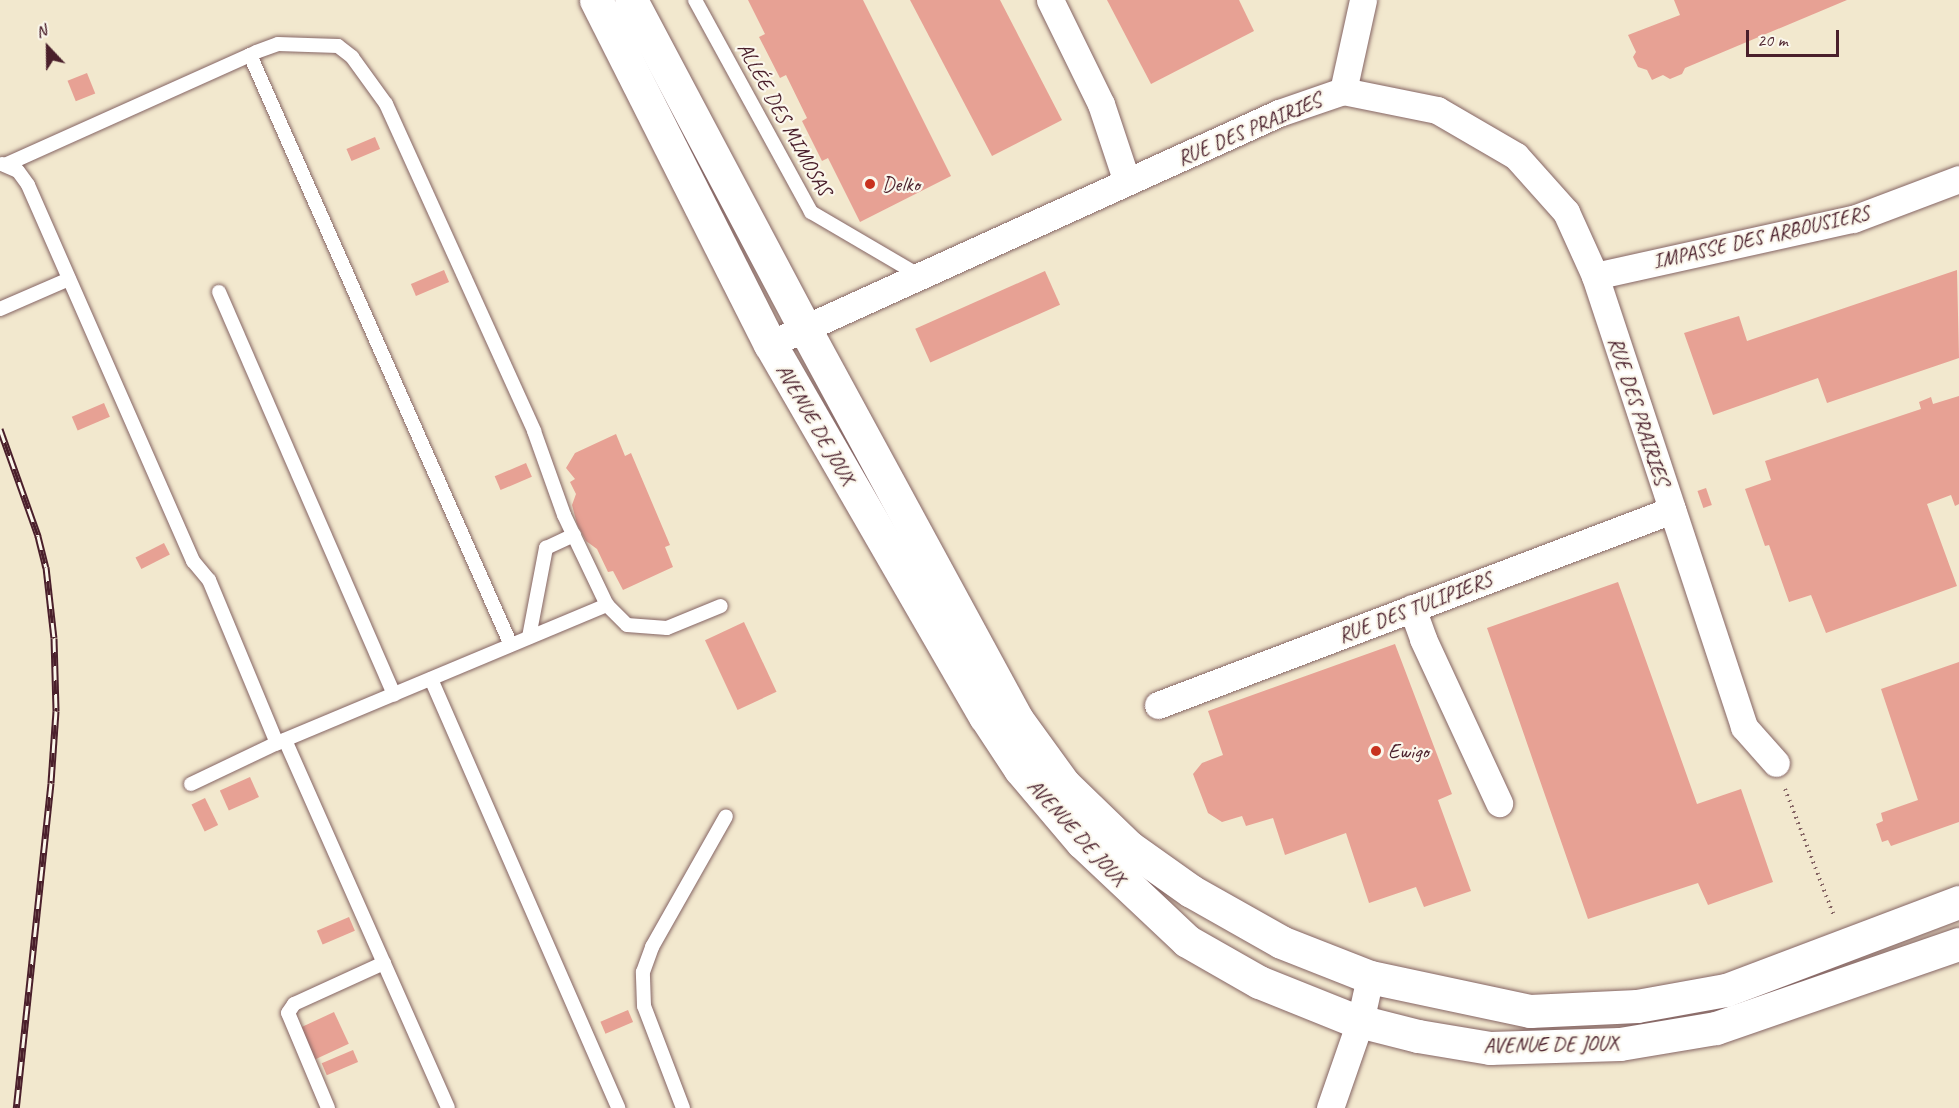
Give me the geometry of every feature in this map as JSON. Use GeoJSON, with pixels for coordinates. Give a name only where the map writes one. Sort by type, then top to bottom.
{"type":"FeatureCollection","features":[{"type":"Feature","properties":{"kind":"main road","name":"AVENUE DE JOUX"},"geometry":{"type":"LineString","coordinates":[[596,0],[770,344],[985,716],[1020,769],[1082,842],[1187,941],[1259,982],[1360,1022],[1490,1048],[1620,1044],[1716,1028],[1959,944]]}},
{"type":"Feature","properties":{"kind":"main road","name":"AVENUE DE JOUX"},"geometry":{"type":"LineString","coordinates":[[631,0],[804,327],[1016,718],[1064,784],[1129,847],[1191,891],[1281,942],[1370,977],[1530,1011],[1637,1006],[1726,990],[1959,902]]}},
{"type":"Feature","properties":{"kind":"street"},"geometry":{"type":"LineString","coordinates":[[1050,0],[1101,105],[1127,182]]}},
{"type":"Feature","properties":{"kind":"street"},"geometry":{"type":"LineString","coordinates":[[1343,91],[1363,0]]}},
{"type":"Feature","properties":{"kind":"street","name":"RUE DES PRAIRIES"},"geometry":{"type":"LineString","coordinates":[[770,344],[1280,113],[1343,91],[1437,110],[1516,156],[1566,212],[1595,276],[1744,727],[1776,763]]}},
{"type":"Feature","properties":{"kind":"street","name":"IMPASSE DES ARBOUSIERS"},"geometry":{"type":"LineString","coordinates":[[1595,276],[1852,219],[1959,179]]}},
{"type":"Feature","properties":{"kind":"street","name":"RUE DES TULIPIERS"},"geometry":{"type":"LineString","coordinates":[[1158,705],[1672,510]]}},
{"type":"Feature","properties":{"kind":"street"},"geometry":{"type":"LineString","coordinates":[[1412,608],[1423,639],[1499,803]]}},
{"type":"Feature","properties":{"kind":"street"},"geometry":{"type":"LineString","coordinates":[[1330,1108],[1360,1022],[1370,977]]}},
{"type":"Feature","properties":{"kind":"lane","name":"ALLÉE DES MIMOSAS"},"geometry":{"type":"LineString","coordinates":[[695,0],[811,212],[920,276]]}},
{"type":"Feature","properties":{"kind":"lane"},"geometry":{"type":"LineString","coordinates":[[2,164],[278,44],[338,46],[352,57],[386,104],[534,431],[574,535],[607,604],[627,625],[667,628],[721,606]]}},
{"type":"Feature","properties":{"kind":"lane"},"geometry":{"type":"LineString","coordinates":[[250,55],[511,645]]}},
{"type":"Feature","properties":{"kind":"lane"},"geometry":{"type":"LineString","coordinates":[[2,164],[18,171],[28,185],[193,561],[209,580],[448,1108]]}},
{"type":"Feature","properties":{"kind":"lane"},"geometry":{"type":"LineString","coordinates":[[0,309],[69,279]]}},
{"type":"Feature","properties":{"kind":"lane"},"geometry":{"type":"LineString","coordinates":[[219,292],[394,694]]}},
{"type":"Feature","properties":{"kind":"lane"},"geometry":{"type":"LineString","coordinates":[[529,637],[546,548],[574,535]]}},
{"type":"Feature","properties":{"kind":"lane"},"geometry":{"type":"LineString","coordinates":[[191,784],[281,742],[607,604]]}},
{"type":"Feature","properties":{"kind":"lane"},"geometry":{"type":"LineString","coordinates":[[431,679],[618,1108]]}},
{"type":"Feature","properties":{"kind":"lane"},"geometry":{"type":"LineString","coordinates":[[683,1108],[644,1006],[643,972],[652,947],[726,816]]}},
{"type":"Feature","properties":{"kind":"lane"},"geometry":{"type":"LineString","coordinates":[[328,1108],[288,1013],[294,1004],[384,963]]}},
{"type":"Feature","properties":{"kind":"path"},"geometry":{"type":"LineString","coordinates":[[1776,763],[1845,945]]}},
{"type":"Feature","properties":{"kind":"building"},"geometry":{"type":"Polygon","coordinates":[[[748,0],[863,0],[951,176],[860,222],[828,158],[822,161],[802,121],[807,118],[786,75],[780,78],[759,37],[765,34],[748,0]]]}},
{"type":"Feature","properties":{"kind":"building"},"geometry":{"type":"Polygon","coordinates":[[[910,0],[1000,0],[1062,120],[992,156],[910,0]]]}},
{"type":"Feature","properties":{"kind":"building"},"geometry":{"type":"Polygon","coordinates":[[[1107,0],[1239,0],[1254,31],[1151,84],[1107,0]]]}},
{"type":"Feature","properties":{"kind":"building"},"geometry":{"type":"Polygon","coordinates":[[[1674,0],[1847,0],[1685,68],[1682,74],[1670,79],[1663,75],[1652,80],[1647,70],[1638,67],[1633,57],[1636,52],[1628,35],[1680,15],[1674,0]]]}},
{"type":"Feature","properties":{"kind":"building"},"geometry":{"type":"Polygon","coordinates":[[[87,73],[95,93],[76,101],[68,81],[87,73]]]}},
{"type":"Feature","properties":{"kind":"building"},"geometry":{"type":"Polygon","coordinates":[[[375,137],[380,149],[352,161],[346,149],[375,137]]]}},
{"type":"Feature","properties":{"kind":"building"},"geometry":{"type":"Polygon","coordinates":[[[444,270],[449,282],[416,296],[411,284],[444,270]]]}},
{"type":"Feature","properties":{"kind":"building"},"geometry":{"type":"Polygon","coordinates":[[[1957,270],[1959,358],[1827,403],[1818,378],[1713,415],[1684,333],[1739,316],[1747,341],[1957,270]]]}},
{"type":"Feature","properties":{"kind":"building"},"geometry":{"type":"Polygon","coordinates":[[[1045,271],[1060,305],[930,363],[915,329],[1045,271]]]}},
{"type":"Feature","properties":{"kind":"building"},"geometry":{"type":"Polygon","coordinates":[[[1959,396],[1959,504],[1955,506],[1951,495],[1927,504],[1957,586],[1826,633],[1811,595],[1789,602],[1769,545],[1765,546],[1745,489],[1771,480],[1765,461],[1921,409],[1919,402],[1931,397],[1933,404],[1959,396]]]}},
{"type":"Feature","properties":{"kind":"building"},"geometry":{"type":"Polygon","coordinates":[[[104,403],[110,417],[78,430],[72,417],[104,403]]]}},
{"type":"Feature","properties":{"kind":"building"},"geometry":{"type":"Polygon","coordinates":[[[616,434],[625,456],[631,453],[670,545],[665,547],[673,567],[623,590],[613,571],[608,572],[597,549],[586,541],[577,524],[572,505],[576,494],[570,482],[575,479],[566,468],[575,453],[616,434]]]}},
{"type":"Feature","properties":{"kind":"building"},"geometry":{"type":"Polygon","coordinates":[[[526,463],[532,477],[501,490],[495,476],[526,463]]]}},
{"type":"Feature","properties":{"kind":"building"},"geometry":{"type":"Polygon","coordinates":[[[1706,488],[1712,505],[1703,508],[1697,491],[1706,488]]]}},
{"type":"Feature","properties":{"kind":"building"},"geometry":{"type":"Polygon","coordinates":[[[164,543],[170,555],[141,569],[135,558],[164,543]]]}},
{"type":"Feature","properties":{"kind":"building"},"geometry":{"type":"Polygon","coordinates":[[[1618,582],[1697,804],[1741,789],[1773,882],[1708,905],[1698,883],[1588,919],[1487,628],[1618,582]]]}},
{"type":"Feature","properties":{"kind":"building"},"geometry":{"type":"Polygon","coordinates":[[[744,622],[777,692],[738,710],[705,640],[744,622]]]}},
{"type":"Feature","properties":{"kind":"building"},"geometry":{"type":"Polygon","coordinates":[[[1395,644],[1452,794],[1438,800],[1471,891],[1424,907],[1416,887],[1369,903],[1346,833],[1285,855],[1273,818],[1246,826],[1242,816],[1222,822],[1208,813],[1193,774],[1202,763],[1223,755],[1208,711],[1395,644]]]}},
{"type":"Feature","properties":{"kind":"building"},"geometry":{"type":"Polygon","coordinates":[[[1959,662],[1959,822],[1891,846],[1888,840],[1882,842],[1876,824],[1883,821],[1881,813],[1918,800],[1881,689],[1959,662]]]}},
{"type":"Feature","properties":{"kind":"building"},"geometry":{"type":"Polygon","coordinates":[[[250,777],[259,797],[229,811],[220,790],[250,777]]]}},
{"type":"Feature","properties":{"kind":"building"},"geometry":{"type":"Polygon","coordinates":[[[205,798],[218,825],[205,832],[192,805],[205,798]]]}},
{"type":"Feature","properties":{"kind":"building"},"geometry":{"type":"Polygon","coordinates":[[[349,917],[355,931],[323,944],[317,931],[349,917]]]}},
{"type":"Feature","properties":{"kind":"building"},"geometry":{"type":"Polygon","coordinates":[[[628,1010],[633,1022],[605,1034],[600,1022],[628,1010]]]}},
{"type":"Feature","properties":{"kind":"building"},"geometry":{"type":"Polygon","coordinates":[[[334,1012],[349,1044],[314,1060],[300,1028],[334,1012]]]}},
{"type":"Feature","properties":{"kind":"building"},"geometry":{"type":"Polygon","coordinates":[[[353,1050],[358,1062],[327,1075],[322,1063],[353,1050]]]}},
{"type":"Feature","properties":{"kind":"railway"},"geometry":{"type":"LineString","coordinates":[[0,429],[38,536],[46,567],[54,638],[56,711],[51,783],[16,1108]]}},
{"type":"Feature","properties":{"kind":"place","name":"Delko"},"geometry":{"type":"Point","coordinates":[870,184]}},
{"type":"Feature","properties":{"kind":"place","name":"Ewigo"},"geometry":{"type":"Point","coordinates":[1376,751]}}]}
